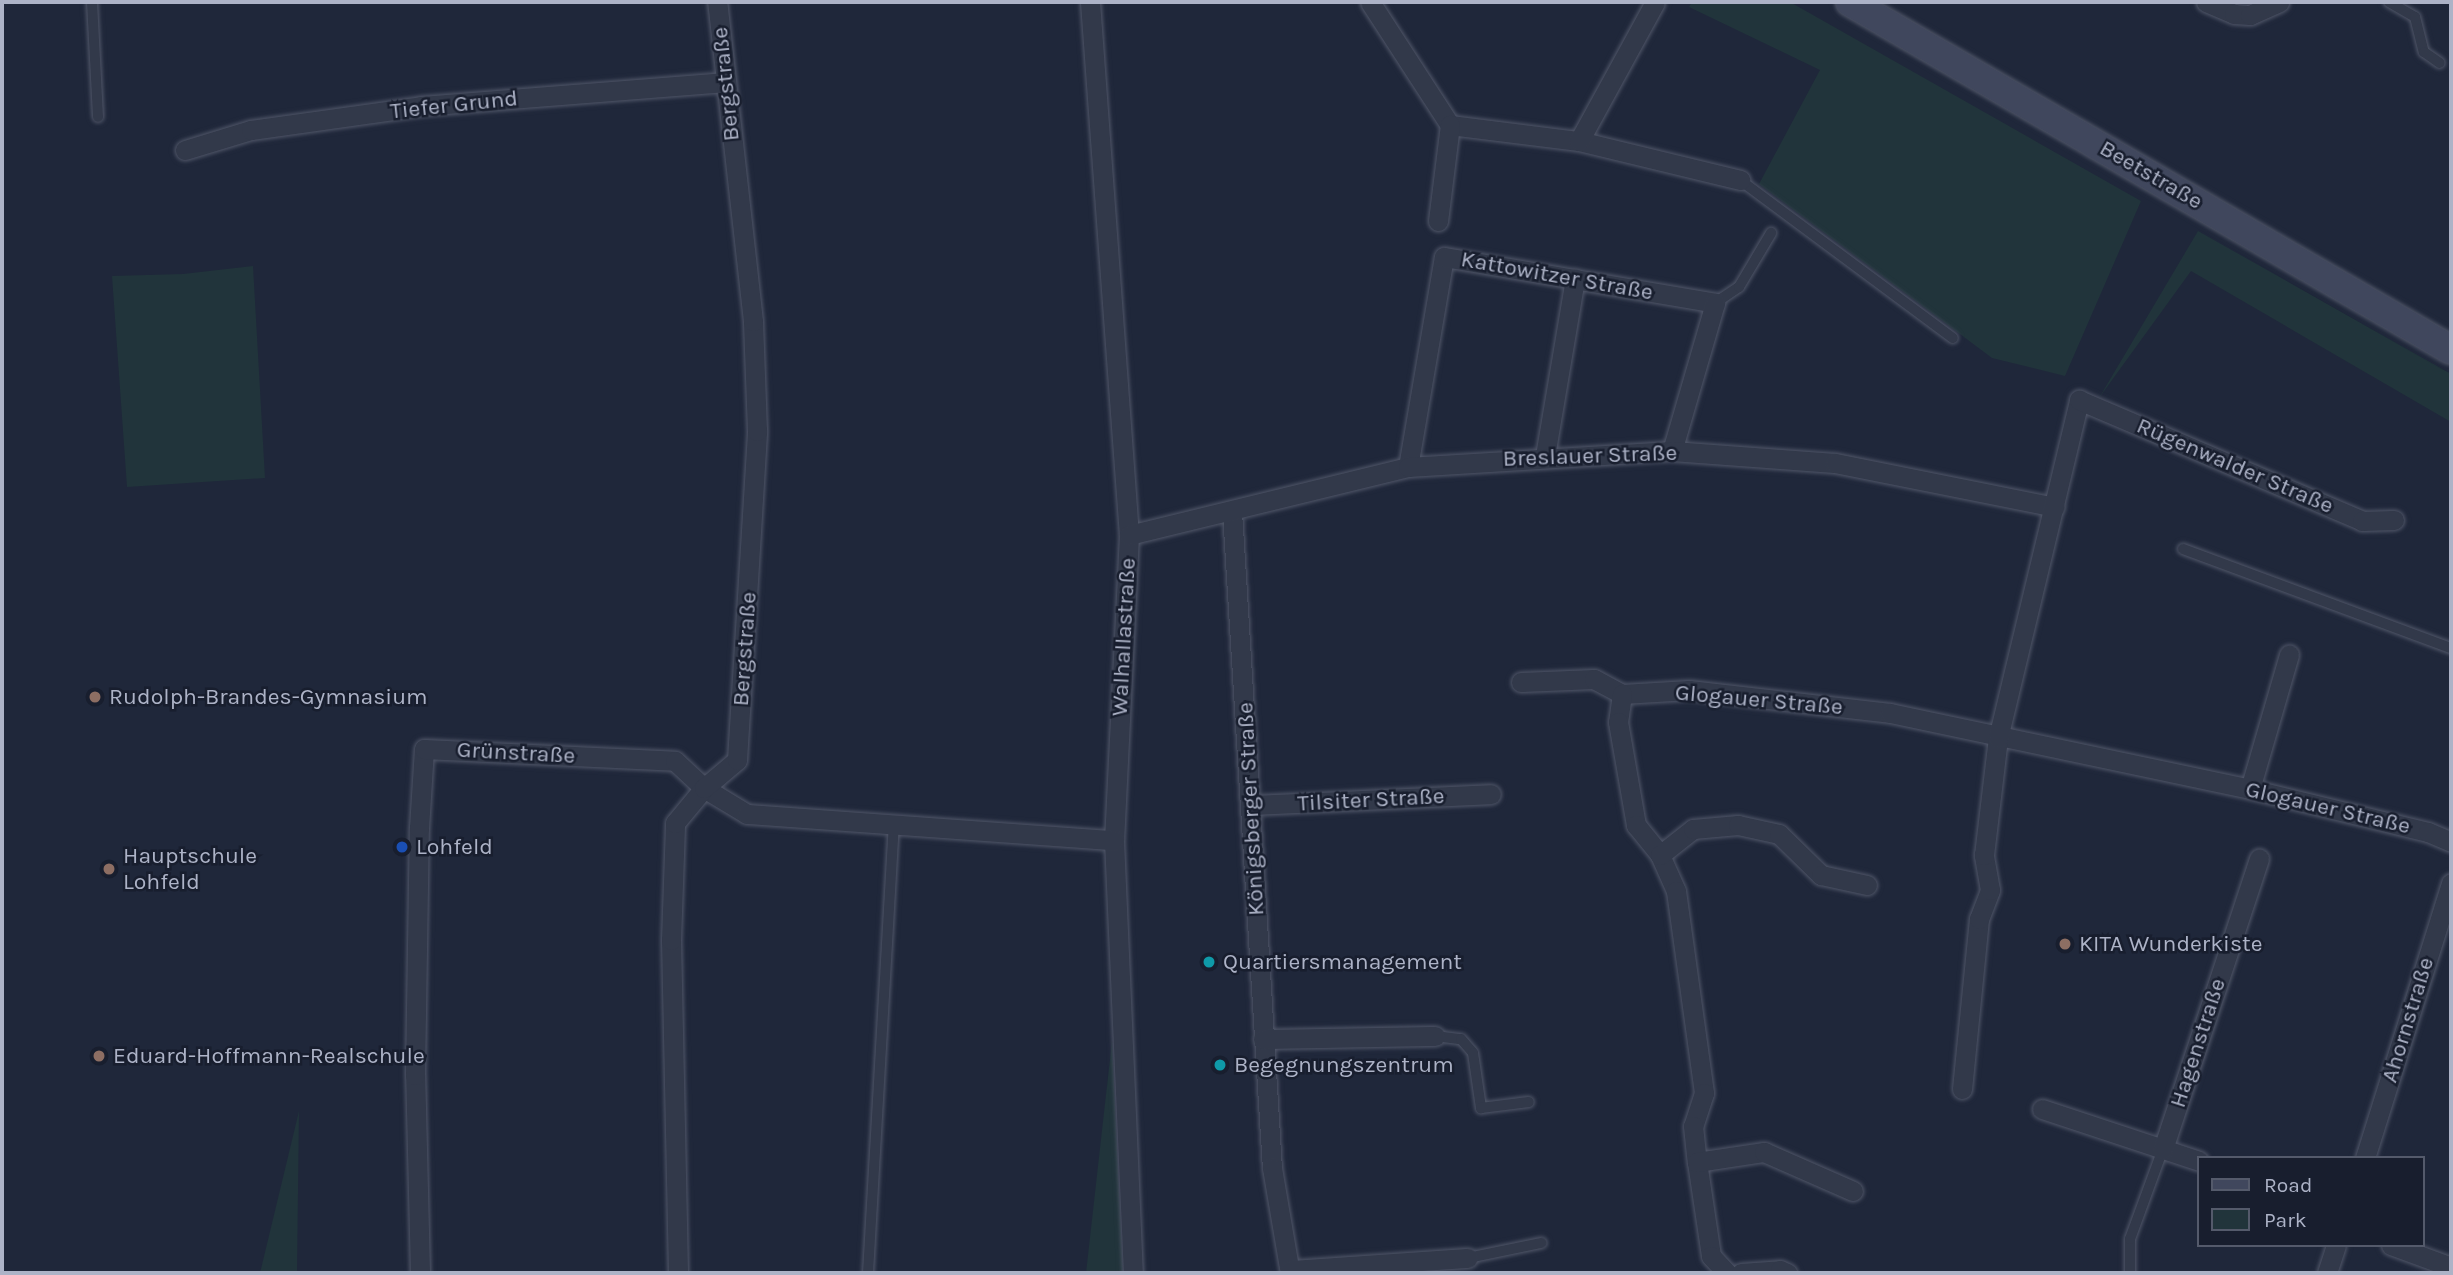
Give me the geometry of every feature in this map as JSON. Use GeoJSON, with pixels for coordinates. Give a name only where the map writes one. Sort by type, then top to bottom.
{"type":"FeatureCollection","features":[{"type":"Feature","properties":{"kind":"main road","name":"Beetstraße"},"geometry":{"type":"LineString","coordinates":[[1850,2],[2451,350]]}},
{"type":"Feature","properties":{"kind":"street","name":"Bergstraße"},"geometry":{"type":"LineString","coordinates":[[678,1273],[671,940],[676,823],[704,788],[737,760],[757,431],[753,321],[717,2]]}},
{"type":"Feature","properties":{"kind":"street","name":"Walhallastraße"},"geometry":{"type":"LineString","coordinates":[[1090,2],[1129,536],[1114,840],[1133,1273]]}},
{"type":"Feature","properties":{"kind":"street"},"geometry":{"type":"LineString","coordinates":[[1370,2],[1450,125],[1438,221]]}},
{"type":"Feature","properties":{"kind":"street"},"geometry":{"type":"LineString","coordinates":[[1579,141],[1655,2]]}},
{"type":"Feature","properties":{"kind":"street"},"geometry":{"type":"LineString","coordinates":[[2206,2],[2234,14],[2250,15],[2279,2]]}},
{"type":"Feature","properties":{"kind":"street","name":"Tiefer Grund"},"geometry":{"type":"LineString","coordinates":[[185,149],[251,130],[421,106],[726,82]]}},
{"type":"Feature","properties":{"kind":"street"},"geometry":{"type":"LineString","coordinates":[[1450,125],[1579,141],[1740,180]]}},
{"type":"Feature","properties":{"kind":"street","name":"Kattowitzer Straße"},"geometry":{"type":"LineString","coordinates":[[1408,467],[1444,257],[1715,303]]}},
{"type":"Feature","properties":{"kind":"street"},"geometry":{"type":"LineString","coordinates":[[1545,456],[1575,279]]}},
{"type":"Feature","properties":{"kind":"street"},"geometry":{"type":"LineString","coordinates":[[1672,451],[1715,303]]}},
{"type":"Feature","properties":{"kind":"street","name":"Rügenwalder Straße"},"geometry":{"type":"LineString","coordinates":[[2055,507],[2079,400],[2362,521],[2394,520]]}},
{"type":"Feature","properties":{"kind":"street","name":"Breslauer Straße"},"geometry":{"type":"LineString","coordinates":[[1129,536],[1408,467],[1545,456],[1672,451],[1835,463],[2055,507]]}},
{"type":"Feature","properties":{"kind":"street"},"geometry":{"type":"LineString","coordinates":[[1962,1089],[1979,919],[1990,890],[1984,855],[1998,738],[2055,507]]}},
{"type":"Feature","properties":{"kind":"street","name":"Königsberger Straße"},"geometry":{"type":"LineString","coordinates":[[1232,511],[1272,1168],[1290,1271]]}},
{"type":"Feature","properties":{"kind":"street"},"geometry":{"type":"LineString","coordinates":[[2250,789],[2290,656]]}},
{"type":"Feature","properties":{"kind":"street","name":"Glogauer Straße"},"geometry":{"type":"LineString","coordinates":[[1521,682],[1594,679],[1622,694],[1689,690],[1877,711],[2250,789],[2428,832],[2451,842]]}},
{"type":"Feature","properties":{"kind":"street"},"geometry":{"type":"LineString","coordinates":[[1622,694],[1618,722],[1636,825],[1660,855],[1676,891],[1704,1093],[1693,1126],[1697,1162],[1711,1256],[1727,1273]]}},
{"type":"Feature","properties":{"kind":"street","name":"Grünstraße"},"geometry":{"type":"LineString","coordinates":[[420,1273],[415,1075],[419,828],[424,748],[675,761],[704,788],[747,814],[1114,840]]}},
{"type":"Feature","properties":{"kind":"street","name":"Tilsiter Straße"},"geometry":{"type":"LineString","coordinates":[[1251,806],[1491,794]]}},
{"type":"Feature","properties":{"kind":"street"},"geometry":{"type":"LineString","coordinates":[[1660,855],[1693,829],[1738,825],[1779,834],[1821,875],[1867,885]]}},
{"type":"Feature","properties":{"kind":"street","name":"Hagenstraße"},"geometry":{"type":"LineString","coordinates":[[2163,1149],[2259,858]]}},
{"type":"Feature","properties":{"kind":"street","name":"Ahornstraße"},"geometry":{"type":"LineString","coordinates":[[2366,1156],[2451,883]]}},
{"type":"Feature","properties":{"kind":"street"},"geometry":{"type":"LineString","coordinates":[[1263,1038],[1435,1036]]}},
{"type":"Feature","properties":{"kind":"street"},"geometry":{"type":"LineString","coordinates":[[2042,1109],[2198,1161]]}},
{"type":"Feature","properties":{"kind":"street"},"geometry":{"type":"LineString","coordinates":[[1697,1162],[1764,1152],[1853,1191]]}},
{"type":"Feature","properties":{"kind":"street"},"geometry":{"type":"LineString","coordinates":[[2327,1273],[2335,1247]]}},
{"type":"Feature","properties":{"kind":"street"},"geometry":{"type":"LineString","coordinates":[[2396,1247],[2451,1268]]}},
{"type":"Feature","properties":{"kind":"street"},"geometry":{"type":"LineString","coordinates":[[1290,1271],[1468,1258]]}},
{"type":"Feature","properties":{"kind":"street"},"geometry":{"type":"LineString","coordinates":[[1741,1273],[1780,1270],[1787,1273]]}},
{"type":"Feature","properties":{"kind":"lane"},"geometry":{"type":"LineString","coordinates":[[92,2],[98,117]]}},
{"type":"Feature","properties":{"kind":"lane"},"geometry":{"type":"LineString","coordinates":[[2389,2],[2414,17],[2424,52],[2440,63]]}},
{"type":"Feature","properties":{"kind":"lane"},"geometry":{"type":"LineString","coordinates":[[1740,180],[1953,338]]}},
{"type":"Feature","properties":{"kind":"lane"},"geometry":{"type":"LineString","coordinates":[[1715,303],[1739,287],[1772,233]]}},
{"type":"Feature","properties":{"kind":"lane"},"geometry":{"type":"LineString","coordinates":[[2183,549],[2451,648]]}},
{"type":"Feature","properties":{"kind":"lane"},"geometry":{"type":"LineString","coordinates":[[868,1273],[894,826]]}},
{"type":"Feature","properties":{"kind":"lane"},"geometry":{"type":"LineString","coordinates":[[1435,1036],[1461,1039],[1473,1053],[1481,1108],[1529,1102]]}},
{"type":"Feature","properties":{"kind":"lane"},"geometry":{"type":"LineString","coordinates":[[2130,1273],[2130,1239],[2163,1149]]}},
{"type":"Feature","properties":{"kind":"lane"},"geometry":{"type":"LineString","coordinates":[[1468,1258],[1541,1243]]}},
{"type":"Feature","properties":{"kind":"green space"},"geometry":{"type":"Polygon","coordinates":[[[1692,2],[1790,2],[2141,201],[2065,376],[1992,358],[1759,184],[1820,70],[1689,7],[1692,2]]]}},
{"type":"Feature","properties":{"kind":"green space"},"geometry":{"type":"Polygon","coordinates":[[[2198,231],[2451,374],[2451,422],[2191,271],[2099,398],[2198,231]]]}},
{"type":"Feature","properties":{"kind":"green space"},"geometry":{"type":"Polygon","coordinates":[[[253,266],[265,478],[127,487],[112,276],[183,274],[253,266]]]}},
{"type":"Feature","properties":{"kind":"green space"},"geometry":{"type":"Polygon","coordinates":[[[1112,1041],[1123,1273],[1086,1273],[1112,1041]]]}},
{"type":"Feature","properties":{"kind":"green space"},"geometry":{"type":"Polygon","coordinates":[[[299,1111],[297,1273],[260,1273],[299,1111]]]}},
{"type":"Feature","properties":{"kind":"place","name":"Rudolph-Brandes-Gymnasium"},"geometry":{"type":"Point","coordinates":[95,697]}},
{"type":"Feature","properties":{"kind":"place","name":"Lohfeld"},"geometry":{"type":"Point","coordinates":[402,847]}},
{"type":"Feature","properties":{"kind":"place","name":"Hauptschule Lohfeld"},"geometry":{"type":"Point","coordinates":[109,869]}},
{"type":"Feature","properties":{"kind":"place","name":"KITA Wunderkiste"},"geometry":{"type":"Point","coordinates":[2065,944]}},
{"type":"Feature","properties":{"kind":"place","name":"Quartiersmanagement"},"geometry":{"type":"Point","coordinates":[1209,962]}},
{"type":"Feature","properties":{"kind":"place","name":"Eduard-Hoffmann-Realschule"},"geometry":{"type":"Point","coordinates":[99,1056]}},
{"type":"Feature","properties":{"kind":"place","name":"Begegnungszentrum"},"geometry":{"type":"Point","coordinates":[1220,1065]}}]}
